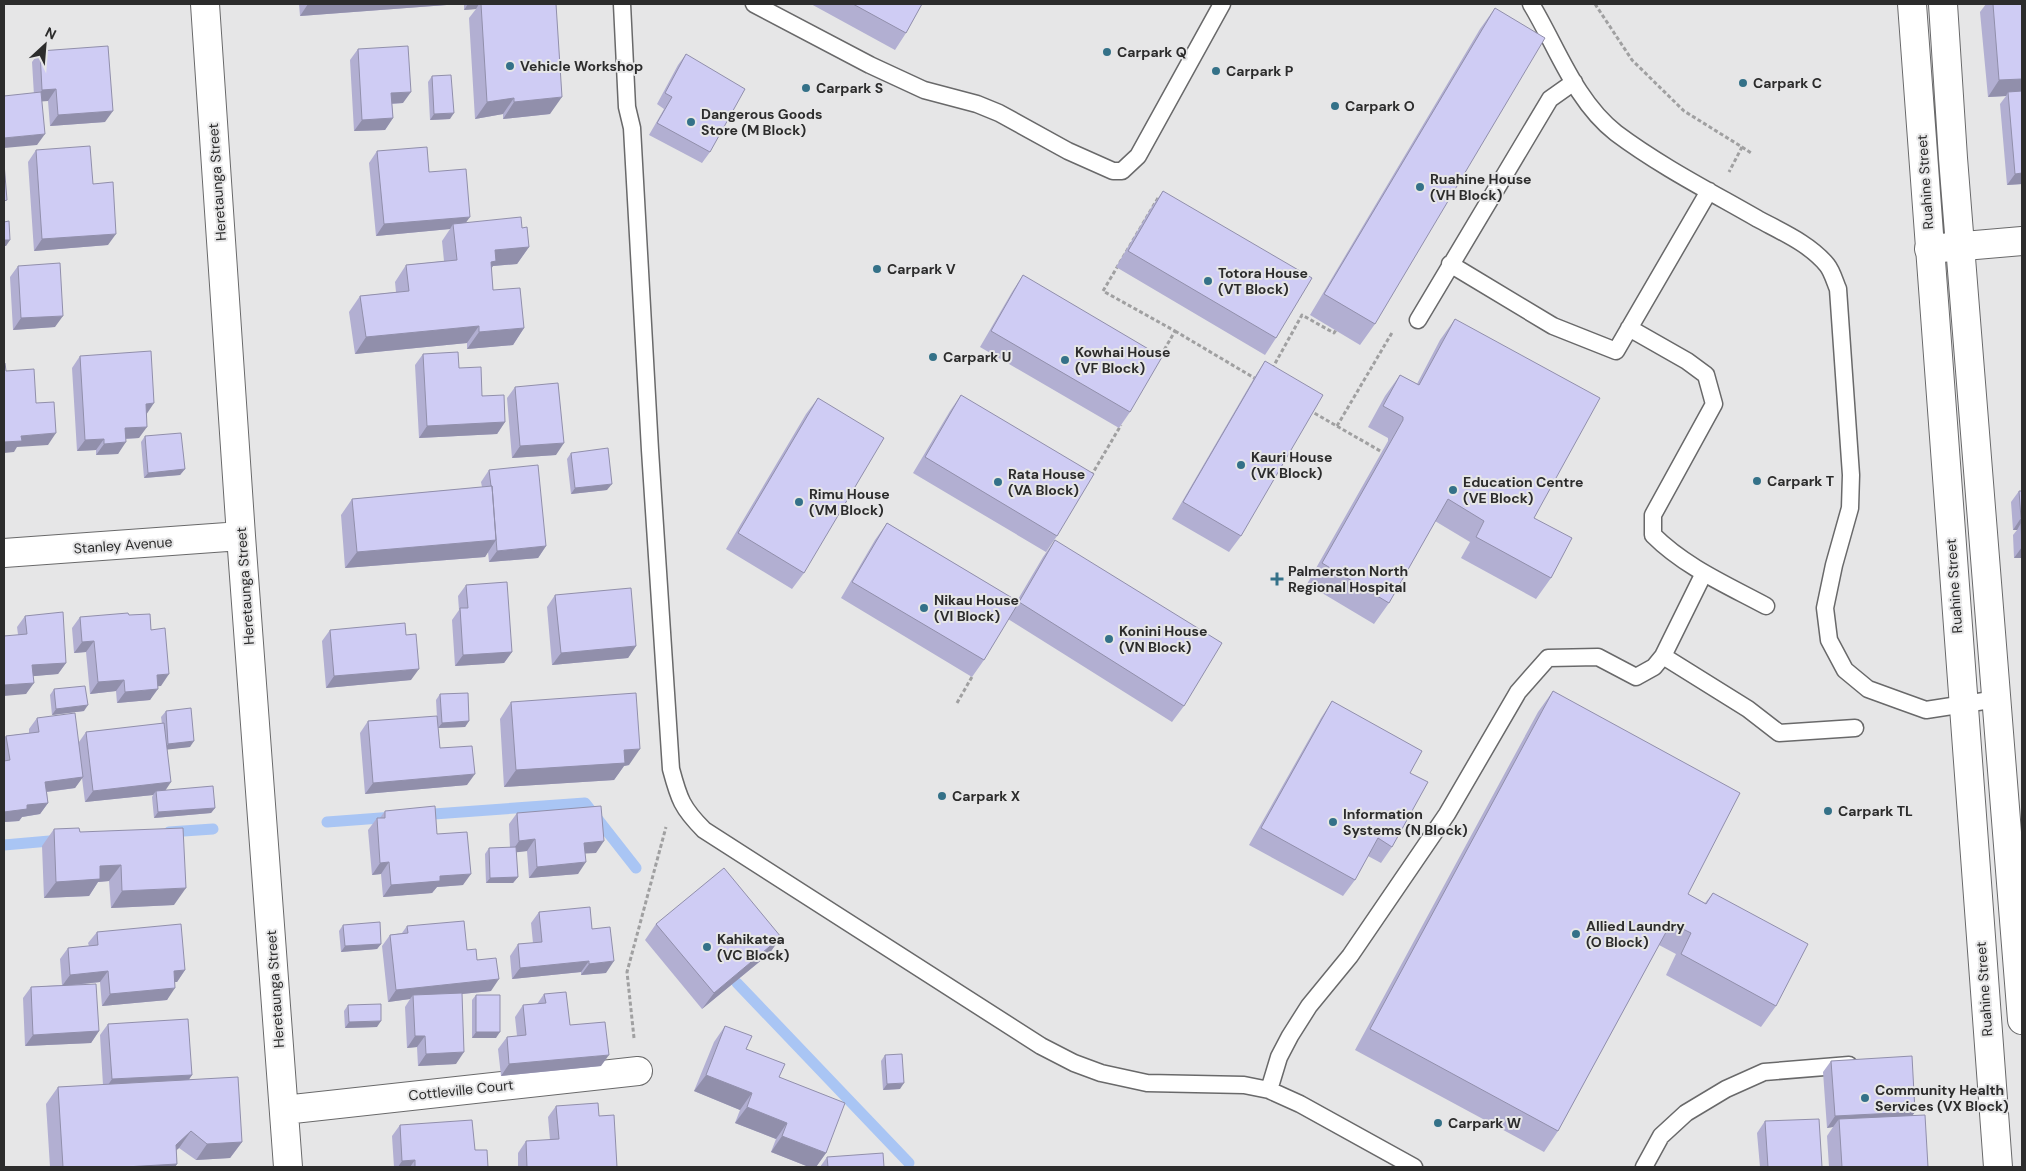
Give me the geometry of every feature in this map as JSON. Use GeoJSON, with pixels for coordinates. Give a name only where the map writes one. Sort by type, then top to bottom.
{"type":"FeatureCollection","features":[{"type":"Feature","properties":{"kind":"main road","name":"Heretaunga Street"},"geometry":{"type":"LineString","coordinates":[[205,4],[241,536],[288,1167]]}},
{"type":"Feature","properties":{"kind":"main road","name":"Ruahine Street"},"geometry":{"type":"LineString","coordinates":[[1912,4],[1962,703],[1998,1167]]}},
{"type":"Feature","properties":{"kind":"main road"},"geometry":{"type":"LineString","coordinates":[[1944,4],[1961,247],[1998,699],[2015,820],[2022,1020]]}},
{"type":"Feature","properties":{"kind":"main road"},"geometry":{"type":"LineString","coordinates":[[1929,249],[2022,241]]}},
{"type":"Feature","properties":{"kind":"main road","name":"Stanley Avenue"},"geometry":{"type":"LineString","coordinates":[[4,554],[241,536]]}},
{"type":"Feature","properties":{"kind":"main road","name":"Cottleville Court"},"geometry":{"type":"LineString","coordinates":[[284,1110],[638,1071]]}},
{"type":"Feature","properties":{"kind":"lane"},"geometry":{"type":"LineString","coordinates":[[622,4],[627,107],[632,128],[650,450],[671,769],[678,795],[687,813],[704,830],[721,841],[1041,1046],[1074,1063],[1101,1073],[1147,1083],[1244,1086],[1269,1090],[1300,1104],[1414,1167]]}},
{"type":"Feature","properties":{"kind":"lane"},"geometry":{"type":"LineString","coordinates":[[754,4],[870,65],[924,90],[977,104],[999,113],[1068,151],[1113,171],[1122,171],[1138,156],[1222,4]]}},
{"type":"Feature","properties":{"kind":"lane"},"geometry":{"type":"LineString","coordinates":[[1531,4],[1574,82],[1596,114],[1615,132],[1708,191],[1809,248],[1828,266],[1838,289],[1851,492],[1850,508],[1825,608],[1829,640],[1845,670],[1868,688],[1926,710],[1998,699]]}},
{"type":"Feature","properties":{"kind":"lane"},"geometry":{"type":"LineString","coordinates":[[1418,320],[1550,99],[1574,82]]}},
{"type":"Feature","properties":{"kind":"lane"},"geometry":{"type":"LineString","coordinates":[[1450,264],[1553,326],[1616,351],[1708,191]]}},
{"type":"Feature","properties":{"kind":"lane"},"geometry":{"type":"LineString","coordinates":[[1629,328],[1687,361],[1706,375],[1714,404],[1653,515],[1653,535],[1669,550],[1704,573],[1766,606]]}},
{"type":"Feature","properties":{"kind":"lane"},"geometry":{"type":"LineString","coordinates":[[1269,1090],[1279,1057],[1290,1036],[1309,1006],[1350,956],[1437,828],[1477,764],[1518,692],[1548,658],[1598,656],[1636,677],[1654,667],[1662,656],[1704,573]]}},
{"type":"Feature","properties":{"kind":"lane"},"geometry":{"type":"LineString","coordinates":[[1662,656],[1748,709],[1779,733],[1855,728]]}},
{"type":"Feature","properties":{"kind":"lane"},"geometry":{"type":"LineString","coordinates":[[1644,1167],[1661,1136],[1686,1113],[1726,1089],[1764,1072],[1861,1064]]}},
{"type":"Feature","properties":{"kind":"path"},"geometry":{"type":"LineString","coordinates":[[1595,4],[1632,60],[1651,79],[1684,110],[1751,153]]}},
{"type":"Feature","properties":{"kind":"path"},"geometry":{"type":"LineString","coordinates":[[1727,174],[1742,147]]}},
{"type":"Feature","properties":{"kind":"path"},"geometry":{"type":"LineString","coordinates":[[1158,198],[1103,291],[1259,381]]}},
{"type":"Feature","properties":{"kind":"path"},"geometry":{"type":"LineString","coordinates":[[1337,426],[1404,312],[1418,320]]}},
{"type":"Feature","properties":{"kind":"path"},"geometry":{"type":"LineString","coordinates":[[1268,375],[1302,315],[1334,333],[1336,330]]}},
{"type":"Feature","properties":{"kind":"path"},"geometry":{"type":"LineString","coordinates":[[1156,365],[1175,331]]}},
{"type":"Feature","properties":{"kind":"path"},"geometry":{"type":"LineString","coordinates":[[1303,407],[1382,452]]}},
{"type":"Feature","properties":{"kind":"path"},"geometry":{"type":"LineString","coordinates":[[1087,483],[1123,421]]}},
{"type":"Feature","properties":{"kind":"path"},"geometry":{"type":"LineString","coordinates":[[957,703],[977,668]]}},
{"type":"Feature","properties":{"kind":"path"},"geometry":{"type":"LineString","coordinates":[[638,1071],[627,972],[666,827],[687,813]]}},
{"type":"Feature","properties":{"kind":"building","name":"Vehicle Workshop"},"geometry":{"type":"Polygon","coordinates":[[[481,4],[556,4],[562,97],[514,102],[514,98],[487,102],[481,4]]]}},
{"type":"Feature","properties":{"kind":"building"},"geometry":{"type":"Polygon","coordinates":[[[853,4],[922,4],[906,33],[853,4]]]}},
{"type":"Feature","properties":{"kind":"building"},"geometry":{"type":"Polygon","coordinates":[[[1993,4],[2022,4],[2022,79],[1999,80],[1993,4]]]}},
{"type":"Feature","properties":{"kind":"building","name":"Ruahine House (VH Block)"},"geometry":{"type":"Polygon","coordinates":[[[1495,8],[1545,38],[1375,324],[1324,294],[1495,8]]]}},
{"type":"Feature","properties":{"kind":"building"},"geometry":{"type":"Polygon","coordinates":[[[108,46],[113,111],[58,115],[56,89],[42,90],[40,51],[108,46]]]}},
{"type":"Feature","properties":{"kind":"building"},"geometry":{"type":"Polygon","coordinates":[[[408,46],[411,92],[391,93],[393,118],[362,120],[358,49],[408,46]]]}},
{"type":"Feature","properties":{"kind":"building","name":"Dangerous Goods Store (M Block)"},"geometry":{"type":"Polygon","coordinates":[[[686,54],[745,89],[710,152],[657,123],[672,97],[665,93],[686,54]]]}},
{"type":"Feature","properties":{"kind":"building"},"geometry":{"type":"Polygon","coordinates":[[[451,75],[454,113],[434,114],[432,76],[451,75]]]}},
{"type":"Feature","properties":{"kind":"building"},"geometry":{"type":"Polygon","coordinates":[[[2022,91],[2022,173],[2015,174],[2008,92],[2022,91]]]}},
{"type":"Feature","properties":{"kind":"building"},"geometry":{"type":"Polygon","coordinates":[[[41,92],[45,134],[4,138],[4,96],[41,92]]]}},
{"type":"Feature","properties":{"kind":"building"},"geometry":{"type":"Polygon","coordinates":[[[90,146],[93,184],[113,182],[116,234],[42,239],[36,150],[90,146]]]}},
{"type":"Feature","properties":{"kind":"building"},"geometry":{"type":"Polygon","coordinates":[[[427,147],[429,172],[466,169],[470,217],[384,224],[377,151],[427,147]]]}},
{"type":"Feature","properties":{"kind":"building"},"geometry":{"type":"Polygon","coordinates":[[[4,163],[7,200],[4,201],[4,163]]]}},
{"type":"Feature","properties":{"kind":"building","name":"Totora House (VT Block)"},"geometry":{"type":"Polygon","coordinates":[[[1163,191],[1312,278],[1276,338],[1128,251],[1163,191]]]}},
{"type":"Feature","properties":{"kind":"building"},"geometry":{"type":"Polygon","coordinates":[[[521,217],[522,228],[527,227],[529,247],[495,250],[496,261],[491,262],[493,290],[520,288],[524,328],[479,332],[479,326],[366,337],[360,296],[409,291],[406,265],[457,260],[453,224],[521,217]]]}},
{"type":"Feature","properties":{"kind":"building"},"geometry":{"type":"Polygon","coordinates":[[[9,221],[10,240],[4,240],[4,222],[9,221]]]}},
{"type":"Feature","properties":{"kind":"building"},"geometry":{"type":"Polygon","coordinates":[[[60,263],[63,316],[21,318],[18,266],[60,263]]]}},
{"type":"Feature","properties":{"kind":"building","name":"Kowhai House (VF Block)"},"geometry":{"type":"Polygon","coordinates":[[[1023,275],[1162,357],[1130,412],[991,331],[1023,275]]]}},
{"type":"Feature","properties":{"kind":"building","name":"Education Centre (VE Block)"},"geometry":{"type":"Polygon","coordinates":[[[1455,319],[1600,398],[1534,518],[1572,538],[1551,578],[1476,537],[1484,521],[1448,499],[1389,603],[1322,563],[1403,420],[1403,417],[1383,406],[1400,375],[1419,385],[1455,319]]]}},
{"type":"Feature","properties":{"kind":"building"},"geometry":{"type":"Polygon","coordinates":[[[151,351],[154,403],[146,404],[147,427],[125,428],[126,442],[104,444],[104,439],[85,440],[80,356],[151,351]]]}},
{"type":"Feature","properties":{"kind":"building"},"geometry":{"type":"Polygon","coordinates":[[[458,352],[459,368],[481,367],[482,396],[504,395],[505,422],[427,426],[423,354],[458,352]]]}},
{"type":"Feature","properties":{"kind":"building","name":"Kauri House (VK Block)"},"geometry":{"type":"Polygon","coordinates":[[[1265,361],[1323,395],[1241,536],[1183,502],[1265,361]]]}},
{"type":"Feature","properties":{"kind":"building"},"geometry":{"type":"Polygon","coordinates":[[[4,363],[6,371],[34,369],[36,403],[54,402],[56,433],[21,436],[22,441],[4,442],[4,363]]]}},
{"type":"Feature","properties":{"kind":"building"},"geometry":{"type":"Polygon","coordinates":[[[558,383],[564,443],[520,446],[515,387],[558,383]]]}},
{"type":"Feature","properties":{"kind":"building","name":"Rata House (VA Block)"},"geometry":{"type":"Polygon","coordinates":[[[961,395],[1094,474],[1057,536],[925,457],[961,395]]]}},
{"type":"Feature","properties":{"kind":"building","name":"Rimu House (VM Block)"},"geometry":{"type":"Polygon","coordinates":[[[818,398],[884,438],[804,573],[738,533],[818,398]]]}},
{"type":"Feature","properties":{"kind":"building"},"geometry":{"type":"Polygon","coordinates":[[[181,433],[185,469],[148,473],[145,436],[181,433]]]}},
{"type":"Feature","properties":{"kind":"building"},"geometry":{"type":"Polygon","coordinates":[[[608,448],[612,484],[575,488],[571,453],[608,448]]]}},
{"type":"Feature","properties":{"kind":"building"},"geometry":{"type":"Polygon","coordinates":[[[538,465],[546,546],[497,551],[489,470],[538,465]]]}},
{"type":"Feature","properties":{"kind":"building"},"geometry":{"type":"Polygon","coordinates":[[[492,486],[496,540],[357,552],[352,499],[492,486]]]}},
{"type":"Feature","properties":{"kind":"building"},"geometry":{"type":"Polygon","coordinates":[[[2019,491],[2022,491],[2022,518],[2021,518],[2019,491]]]}},
{"type":"Feature","properties":{"kind":"building","name":"Nikau House (VI Block)"},"geometry":{"type":"Polygon","coordinates":[[[887,523],[1019,602],[984,660],[852,582],[887,523]]]}},
{"type":"Feature","properties":{"kind":"building","name":"Konini House (VN Block)"},"geometry":{"type":"Polygon","coordinates":[[[1055,540],[1222,643],[1184,706],[1019,602],[1055,540]]]}},
{"type":"Feature","properties":{"kind":"building"},"geometry":{"type":"Polygon","coordinates":[[[507,582],[512,652],[463,655],[460,608],[468,608],[466,585],[507,582]]]}},
{"type":"Feature","properties":{"kind":"building"},"geometry":{"type":"Polygon","coordinates":[[[631,588],[636,646],[561,653],[555,595],[631,588]]]}},
{"type":"Feature","properties":{"kind":"building"},"geometry":{"type":"Polygon","coordinates":[[[63,612],[66,663],[32,665],[34,683],[4,685],[4,636],[27,634],[25,616],[63,612]]]}},
{"type":"Feature","properties":{"kind":"building"},"geometry":{"type":"Polygon","coordinates":[[[128,613],[129,615],[150,614],[151,630],[165,628],[169,674],[157,675],[158,689],[125,692],[124,680],[98,682],[94,641],[82,642],[80,617],[128,613]]]}},
{"type":"Feature","properties":{"kind":"building"},"geometry":{"type":"Polygon","coordinates":[[[405,623],[406,635],[416,634],[419,669],[334,676],[330,630],[405,623]]]}},
{"type":"Feature","properties":{"kind":"building"},"geometry":{"type":"Polygon","coordinates":[[[85,686],[88,705],[56,709],[54,689],[85,686]]]}},
{"type":"Feature","properties":{"kind":"building","name":"Allied Laundry (O Block)"},"geometry":{"type":"Polygon","coordinates":[[[1553,691],[1740,793],[1688,894],[1706,904],[1713,893],[1808,944],[1776,1006],[1681,954],[1691,933],[1671,923],[1558,1131],[1370,1029],[1553,691]]]}},
{"type":"Feature","properties":{"kind":"building"},"geometry":{"type":"Polygon","coordinates":[[[468,693],[469,721],[442,723],[440,694],[468,693]]]}},
{"type":"Feature","properties":{"kind":"building"},"geometry":{"type":"Polygon","coordinates":[[[636,693],[640,749],[624,750],[625,763],[516,770],[511,702],[636,693]]]}},
{"type":"Feature","properties":{"kind":"building","name":"Information Systems (N Block)"},"geometry":{"type":"Polygon","coordinates":[[[1332,701],[1422,751],[1410,773],[1428,782],[1392,847],[1378,838],[1355,880],[1261,828],[1332,701]]]}},
{"type":"Feature","properties":{"kind":"building"},"geometry":{"type":"Polygon","coordinates":[[[191,708],[194,741],[168,744],[166,711],[191,708]]]}},
{"type":"Feature","properties":{"kind":"building"},"geometry":{"type":"Polygon","coordinates":[[[75,713],[83,777],[45,782],[48,803],[27,805],[27,809],[4,812],[4,761],[10,760],[6,736],[39,732],[37,718],[75,713]]]}},
{"type":"Feature","properties":{"kind":"building"},"geometry":{"type":"Polygon","coordinates":[[[437,716],[440,748],[472,746],[475,774],[373,783],[368,721],[437,716]]]}},
{"type":"Feature","properties":{"kind":"building"},"geometry":{"type":"Polygon","coordinates":[[[164,723],[171,782],[93,791],[86,732],[164,723]]]}},
{"type":"Feature","properties":{"kind":"building"},"geometry":{"type":"Polygon","coordinates":[[[213,786],[215,808],[158,812],[156,791],[213,786]]]}},
{"type":"Feature","properties":{"kind":"building"},"geometry":{"type":"Polygon","coordinates":[[[435,806],[437,834],[467,832],[471,874],[440,876],[440,881],[391,885],[389,862],[380,863],[377,818],[385,818],[385,811],[435,806]]]}},
{"type":"Feature","properties":{"kind":"building"},"geometry":{"type":"Polygon","coordinates":[[[601,806],[604,841],[584,843],[586,862],[537,867],[535,839],[519,841],[517,813],[601,806]]]}},
{"type":"Feature","properties":{"kind":"building"},"geometry":{"type":"Polygon","coordinates":[[[79,828],[80,832],[183,828],[186,888],[122,891],[121,865],[100,866],[100,879],[56,882],[54,829],[79,828]]]}},
{"type":"Feature","properties":{"kind":"building"},"geometry":{"type":"Polygon","coordinates":[[[516,847],[518,877],[490,878],[489,848],[516,847]]]}},
{"type":"Feature","properties":{"kind":"building","name":"Kahikatea (VC Block)"},"geometry":{"type":"Polygon","coordinates":[[[724,868],[781,937],[714,993],[656,924],[724,868]]]}},
{"type":"Feature","properties":{"kind":"building"},"geometry":{"type":"Polygon","coordinates":[[[590,907],[592,929],[610,927],[614,961],[589,964],[589,961],[520,968],[518,944],[542,942],[539,912],[590,907]]]}},
{"type":"Feature","properties":{"kind":"building"},"geometry":{"type":"Polygon","coordinates":[[[464,921],[467,950],[476,949],[477,960],[496,958],[499,979],[396,990],[390,935],[408,933],[407,926],[464,921]]]}},
{"type":"Feature","properties":{"kind":"building"},"geometry":{"type":"Polygon","coordinates":[[[380,922],[381,944],[345,946],[343,925],[380,922]]]}},
{"type":"Feature","properties":{"kind":"building"},"geometry":{"type":"Polygon","coordinates":[[[181,924],[185,970],[174,971],[175,988],[110,994],[108,971],[70,975],[68,948],[98,945],[97,932],[181,924]]]}},
{"type":"Feature","properties":{"kind":"building"},"geometry":{"type":"Polygon","coordinates":[[[96,984],[99,1031],[33,1035],[31,987],[96,984]]]}},
{"type":"Feature","properties":{"kind":"building"},"geometry":{"type":"Polygon","coordinates":[[[566,992],[570,1025],[605,1022],[609,1055],[509,1064],[507,1037],[526,1035],[523,1005],[546,1003],[544,994],[566,992]]]}},
{"type":"Feature","properties":{"kind":"building"},"geometry":{"type":"Polygon","coordinates":[[[462,993],[464,1052],[426,1054],[425,1036],[415,1036],[413,995],[462,993]]]}},
{"type":"Feature","properties":{"kind":"building"},"geometry":{"type":"Polygon","coordinates":[[[476,995],[500,995],[500,1032],[476,1032],[476,995]]]}},
{"type":"Feature","properties":{"kind":"building"},"geometry":{"type":"Polygon","coordinates":[[[381,1004],[381,1021],[349,1022],[348,1005],[381,1004]]]}},
{"type":"Feature","properties":{"kind":"building"},"geometry":{"type":"Polygon","coordinates":[[[188,1019],[192,1075],[112,1079],[108,1024],[188,1019]]]}},
{"type":"Feature","properties":{"kind":"building"},"geometry":{"type":"Polygon","coordinates":[[[725,1026],[752,1036],[746,1049],[785,1064],[779,1077],[845,1103],[826,1153],[782,1136],[787,1123],[747,1107],[752,1093],[706,1075],[725,1026]]]}},
{"type":"Feature","properties":{"kind":"building"},"geometry":{"type":"Polygon","coordinates":[[[902,1054],[904,1083],[887,1084],[885,1055],[902,1054]]]}},
{"type":"Feature","properties":{"kind":"building","name":"Community Health Services (VX Block)"},"geometry":{"type":"Polygon","coordinates":[[[1912,1056],[1915,1112],[1835,1116],[1831,1061],[1912,1056]]]}},
{"type":"Feature","properties":{"kind":"building"},"geometry":{"type":"Polygon","coordinates":[[[238,1077],[242,1142],[207,1144],[191,1131],[176,1145],[177,1164],[125,1167],[63,1167],[58,1087],[238,1077]]]}},
{"type":"Feature","properties":{"kind":"building"},"geometry":{"type":"Polygon","coordinates":[[[598,1103],[599,1116],[614,1115],[617,1167],[527,1167],[526,1141],[559,1139],[556,1106],[598,1103]]]}},
{"type":"Feature","properties":{"kind":"building"},"geometry":{"type":"Polygon","coordinates":[[[1925,1115],[1928,1167],[1842,1167],[1839,1119],[1925,1115]]]}},
{"type":"Feature","properties":{"kind":"building"},"geometry":{"type":"Polygon","coordinates":[[[1819,1119],[1822,1167],[1768,1167],[1765,1121],[1819,1119]]]}},
{"type":"Feature","properties":{"kind":"building"},"geometry":{"type":"Polygon","coordinates":[[[472,1120],[475,1150],[487,1150],[488,1167],[415,1167],[415,1160],[402,1161],[400,1125],[472,1120]]]}},
{"type":"Feature","properties":{"kind":"building"},"geometry":{"type":"Polygon","coordinates":[[[883,1153],[884,1167],[828,1167],[827,1157],[883,1153]]]}},
{"type":"Feature","properties":{"kind":"waterway"},"geometry":{"type":"LineString","coordinates":[[420,815],[585,803],[636,868]]}},
{"type":"Feature","properties":{"kind":"waterway"},"geometry":{"type":"LineString","coordinates":[[327,822],[394,817]]}},
{"type":"Feature","properties":{"kind":"waterway"},"geometry":{"type":"LineString","coordinates":[[169,832],[213,829]]}},
{"type":"Feature","properties":{"kind":"waterway"},"geometry":{"type":"LineString","coordinates":[[4,845],[61,840]]}},
{"type":"Feature","properties":{"kind":"waterway"},"geometry":{"type":"LineString","coordinates":[[737,983],[909,1163]]}},
{"type":"Feature","properties":{"kind":"place","name":"Carpark Q"},"geometry":{"type":"Point","coordinates":[1107,52]}},
{"type":"Feature","properties":{"kind":"place","name":"Vehicle Workshop"},"geometry":{"type":"Point","coordinates":[510,66]}},
{"type":"Feature","properties":{"kind":"place","name":"Carpark P"},"geometry":{"type":"Point","coordinates":[1216,71]}},
{"type":"Feature","properties":{"kind":"place","name":"Carpark C"},"geometry":{"type":"Point","coordinates":[1743,83]}},
{"type":"Feature","properties":{"kind":"place","name":"Carpark S"},"geometry":{"type":"Point","coordinates":[806,88]}},
{"type":"Feature","properties":{"kind":"place","name":"Carpark O"},"geometry":{"type":"Point","coordinates":[1335,106]}},
{"type":"Feature","properties":{"kind":"place","name":"Dangerous Goods Store (M Block)"},"geometry":{"type":"Point","coordinates":[691,122]}},
{"type":"Feature","properties":{"kind":"place","name":"Ruahine House (VH Block)"},"geometry":{"type":"Point","coordinates":[1420,187]}},
{"type":"Feature","properties":{"kind":"place","name":"Carpark V"},"geometry":{"type":"Point","coordinates":[877,269]}},
{"type":"Feature","properties":{"kind":"place","name":"Totora House (VT Block)"},"geometry":{"type":"Point","coordinates":[1208,281]}},
{"type":"Feature","properties":{"kind":"place","name":"Carpark U"},"geometry":{"type":"Point","coordinates":[933,357]}},
{"type":"Feature","properties":{"kind":"place","name":"Kowhai House (VF Block)"},"geometry":{"type":"Point","coordinates":[1065,360]}},
{"type":"Feature","properties":{"kind":"place","name":"Kauri House (VK Block)"},"geometry":{"type":"Point","coordinates":[1241,465]}},
{"type":"Feature","properties":{"kind":"place","name":"Carpark T"},"geometry":{"type":"Point","coordinates":[1757,481]}},
{"type":"Feature","properties":{"kind":"place","name":"Rata House (VA Block)"},"geometry":{"type":"Point","coordinates":[998,482]}},
{"type":"Feature","properties":{"kind":"place","name":"Education Centre (VE Block)"},"geometry":{"type":"Point","coordinates":[1453,490]}},
{"type":"Feature","properties":{"kind":"place","name":"Rimu House (VM Block)"},"geometry":{"type":"Point","coordinates":[799,502]}},
{"type":"Feature","properties":{"kind":"place","name":"Palmerston North Regional Hospital"},"geometry":{"type":"Point","coordinates":[1277,579]}},
{"type":"Feature","properties":{"kind":"place","name":"Nikau House (VI Block)"},"geometry":{"type":"Point","coordinates":[924,608]}},
{"type":"Feature","properties":{"kind":"place","name":"Konini House (VN Block)"},"geometry":{"type":"Point","coordinates":[1109,639]}},
{"type":"Feature","properties":{"kind":"place","name":"Carpark X"},"geometry":{"type":"Point","coordinates":[942,796]}},
{"type":"Feature","properties":{"kind":"place","name":"Carpark TL"},"geometry":{"type":"Point","coordinates":[1828,811]}},
{"type":"Feature","properties":{"kind":"place","name":"Information Systems (N Block)"},"geometry":{"type":"Point","coordinates":[1333,822]}},
{"type":"Feature","properties":{"kind":"place","name":"Allied Laundry (O Block)"},"geometry":{"type":"Point","coordinates":[1576,934]}},
{"type":"Feature","properties":{"kind":"place","name":"Kahikatea (VC Block)"},"geometry":{"type":"Point","coordinates":[707,947]}},
{"type":"Feature","properties":{"kind":"place","name":"Community Health Services (VX Block)"},"geometry":{"type":"Point","coordinates":[1865,1098]}},
{"type":"Feature","properties":{"kind":"place","name":"Carpark W"},"geometry":{"type":"Point","coordinates":[1438,1123]}}]}
